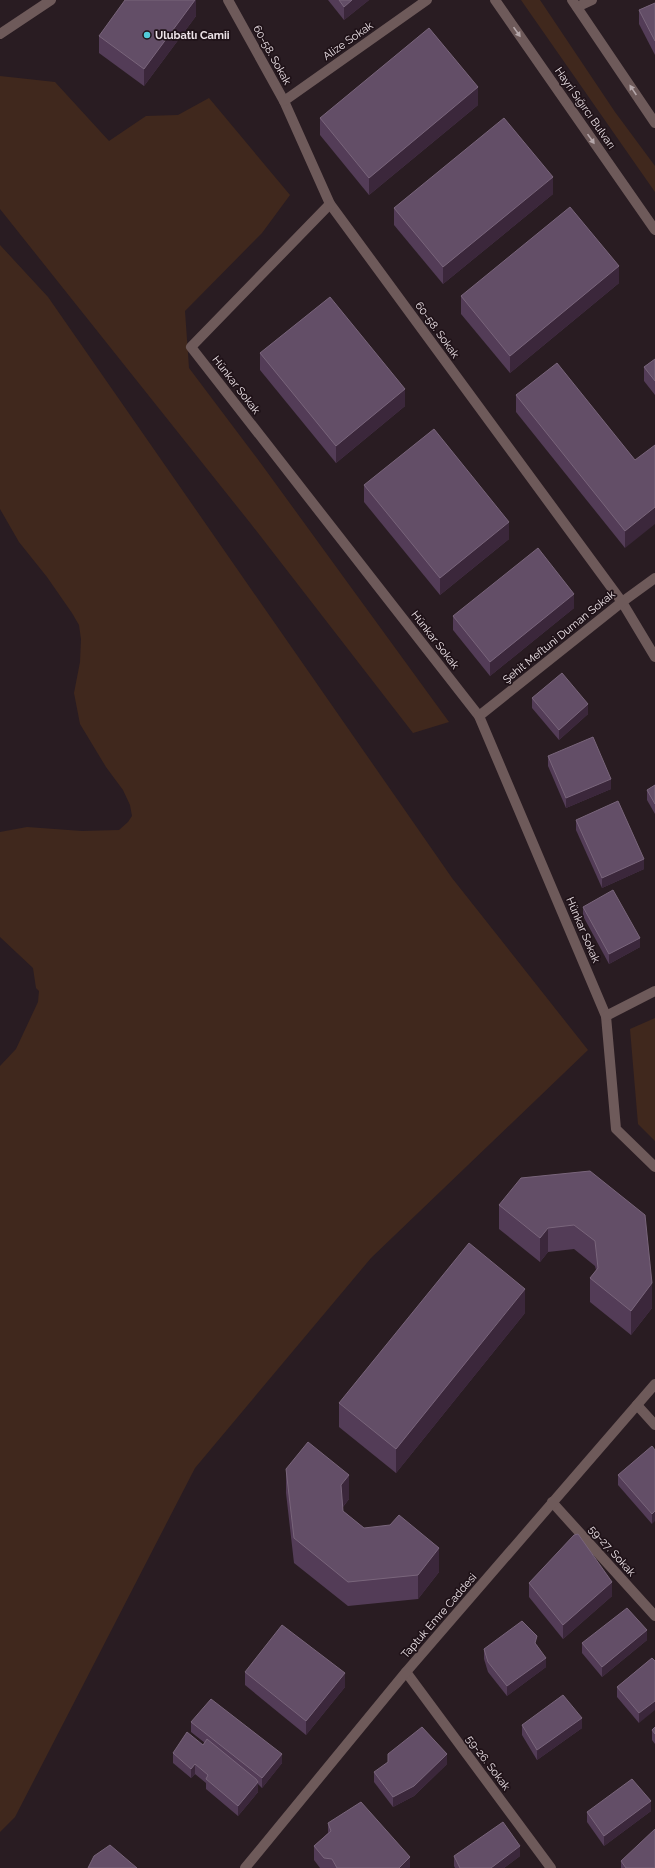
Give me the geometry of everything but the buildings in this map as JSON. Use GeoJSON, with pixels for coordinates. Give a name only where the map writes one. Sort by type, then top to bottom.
{"type":"FeatureCollection","features":[{"type":"Feature","properties":{"kind":"street"},"geometry":{"type":"LineString","coordinates":[[0,34],[51,0]]}},
{"type":"Feature","properties":{"kind":"street","name":"60-58. Sokak"},"geometry":{"type":"LineString","coordinates":[[228,0],[284,102],[330,204],[622,602],[655,656]]}},
{"type":"Feature","properties":{"kind":"street","name":"Alize Sokak"},"geometry":{"type":"LineString","coordinates":[[284,102],[427,0]]}},
{"type":"Feature","properties":{"kind":"street","name":"Hayri Sığırcı Bulvarı"},"geometry":{"type":"LineString","coordinates":[[495,0],[655,230]]}},
{"type":"Feature","properties":{"kind":"street"},"geometry":{"type":"LineString","coordinates":[[592,0],[574,4],[655,123]]}},
{"type":"Feature","properties":{"kind":"street","name":"Hünkar Sokak"},"geometry":{"type":"LineString","coordinates":[[330,204],[191,346],[479,716],[606,1016],[616,1129],[655,1167]]}},
{"type":"Feature","properties":{"kind":"street","name":"Şehit Meftuni Duman Sokak"},"geometry":{"type":"LineString","coordinates":[[479,716],[622,602],[655,578]]}},
{"type":"Feature","properties":{"kind":"street"},"geometry":{"type":"LineString","coordinates":[[606,1016],[655,992]]}},
{"type":"Feature","properties":{"kind":"street","name":"Taptuk Emre Caddesi"},"geometry":{"type":"LineString","coordinates":[[247,1867],[406,1672],[655,1384]]}},
{"type":"Feature","properties":{"kind":"street"},"geometry":{"type":"LineString","coordinates":[[637,1405],[655,1425]]}},
{"type":"Feature","properties":{"kind":"street","name":"59-27. Sokak"},"geometry":{"type":"LineString","coordinates":[[552,1502],[655,1616]]}},
{"type":"Feature","properties":{"kind":"street","name":"59-26. Sokak"},"geometry":{"type":"LineString","coordinates":[[406,1672],[551,1868]]}},
{"type":"Feature","properties":{"kind":"shaded area"},"geometry":{"type":"Polygon","coordinates":[[[521,0],[540,0],[615,112],[655,166],[655,192],[521,0]]]}},
{"type":"Feature","properties":{"kind":"shaded area"},"geometry":{"type":"Polygon","coordinates":[[[0,76],[55,82],[109,141],[146,116],[178,115],[209,98],[290,195],[262,233],[185,311],[189,368],[262,465],[449,722],[413,733],[251,524],[0,209],[0,76]]]}},
{"type":"Feature","properties":{"kind":"shaded area"},"geometry":{"type":"Polygon","coordinates":[[[0,245],[48,297],[452,878],[588,1050],[371,1258],[195,1468],[15,1817],[0,1832],[0,1066],[16,1049],[38,1002],[39,991],[36,988],[33,968],[0,937],[0,832],[27,827],[82,831],[119,830],[132,816],[130,805],[123,790],[106,767],[80,724],[74,693],[80,662],[81,639],[79,625],[47,577],[19,542],[0,509],[0,245]]]}},
{"type":"Feature","properties":{"kind":"shaded area"},"geometry":{"type":"Polygon","coordinates":[[[655,1018],[655,1141],[638,1124],[630,1029],[655,1018]]]}},
{"type":"Feature","properties":{"kind":"place","name":"Ulubatlı Camii"},"geometry":{"type":"Point","coordinates":[147,35]}}]}
